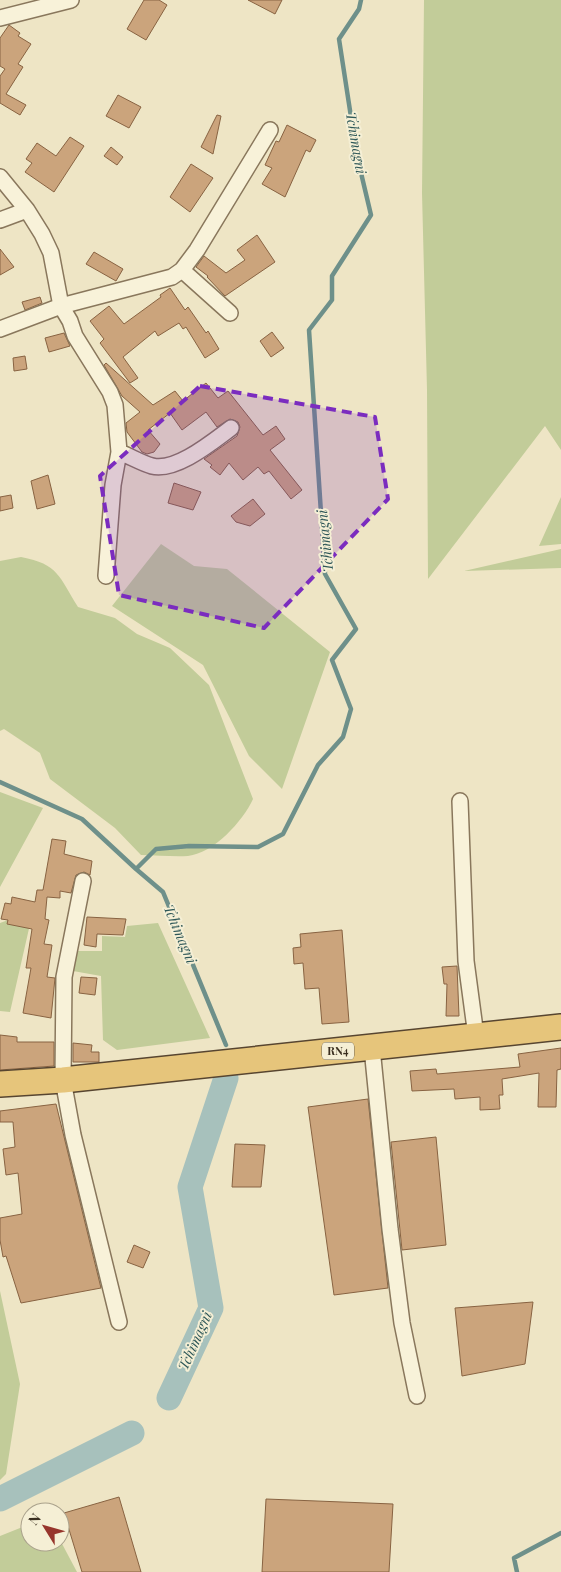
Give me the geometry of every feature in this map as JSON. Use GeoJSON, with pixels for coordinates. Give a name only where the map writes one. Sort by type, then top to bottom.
{"type":"FeatureCollection","features":[{"type":"Feature","properties":{"kind":"highway","name":"RN4"},"geometry":{"type":"LineString","coordinates":[[0,1084],[63,1080],[561,1027]]}},
{"type":"Feature","properties":{"kind":"street"},"geometry":{"type":"LineString","coordinates":[[0,18],[71,0]]}},
{"type":"Feature","properties":{"kind":"street"},"geometry":{"type":"LineString","coordinates":[[0,328],[61,306],[158,282],[172,277],[182,270],[270,130]]}},
{"type":"Feature","properties":{"kind":"street"},"geometry":{"type":"LineString","coordinates":[[0,177],[27,210],[42,234],[50,253],[61,306],[70,321],[75,336],[110,392],[115,406],[120,452],[113,485],[106,576]]}},
{"type":"Feature","properties":{"kind":"street"},"geometry":{"type":"LineString","coordinates":[[0,220],[27,210]]}},
{"type":"Feature","properties":{"kind":"street"},"geometry":{"type":"LineString","coordinates":[[182,270],[230,313]]}},
{"type":"Feature","properties":{"kind":"street"},"geometry":{"type":"LineString","coordinates":[[120,452],[152,466],[164,466],[191,456],[231,428]]}},
{"type":"Feature","properties":{"kind":"street"},"geometry":{"type":"LineString","coordinates":[[460,801],[466,961],[476,1036]]}},
{"type":"Feature","properties":{"kind":"street"},"geometry":{"type":"LineString","coordinates":[[83,881],[64,977],[63,1080],[73,1134],[118,1322]]}},
{"type":"Feature","properties":{"kind":"street"},"geometry":{"type":"LineString","coordinates":[[372,1048],[398,1295],[417,1396]]}},
{"type":"Feature","properties":{"kind":"highlighted area"},"geometry":{"type":"Polygon","coordinates":[[[200,386],[375,417],[388,499],[264,628],[119,595],[100,476],[200,386]]]}},
{"type":"Feature","properties":{"kind":"green space"},"geometry":{"type":"Polygon","coordinates":[[[424,0],[561,0],[561,450],[545,426],[428,579],[427,390],[422,193],[424,0]]]}},
{"type":"Feature","properties":{"kind":"green space"},"geometry":{"type":"Polygon","coordinates":[[[561,497],[561,544],[539,546],[561,497]]]}},
{"type":"Feature","properties":{"kind":"green space"},"geometry":{"type":"Polygon","coordinates":[[[161,544],[194,566],[227,569],[330,652],[282,789],[249,756],[203,665],[112,606],[161,544]]]}},
{"type":"Feature","properties":{"kind":"green space"},"geometry":{"type":"Polygon","coordinates":[[[561,549],[561,568],[464,571],[561,549]]]}},
{"type":"Feature","properties":{"kind":"green space"},"geometry":{"type":"Polygon","coordinates":[[[21,557],[43,564],[57,573],[78,607],[115,618],[137,634],[170,648],[209,685],[253,799],[235,826],[208,849],[188,856],[141,855],[115,828],[50,779],[40,753],[4,729],[0,731],[0,561],[21,557]]]}},
{"type":"Feature","properties":{"kind":"green space"},"geometry":{"type":"Polygon","coordinates":[[[0,792],[43,808],[0,887],[0,792]]]}},
{"type":"Feature","properties":{"kind":"green space"},"geometry":{"type":"Polygon","coordinates":[[[33,911],[10,1012],[0,1011],[0,923],[33,911]]]}},
{"type":"Feature","properties":{"kind":"green space"},"geometry":{"type":"Polygon","coordinates":[[[158,923],[210,1038],[117,1050],[103,1040],[101,976],[73,971],[77,951],[102,951],[102,936],[125,937],[127,926],[158,923]]]}},
{"type":"Feature","properties":{"kind":"green space"},"geometry":{"type":"Polygon","coordinates":[[[0,1291],[20,1384],[6,1474],[0,1480],[0,1291]]]}},
{"type":"Feature","properties":{"kind":"green space"},"geometry":{"type":"Polygon","coordinates":[[[20,1528],[20,1552],[66,1552],[77,1572],[0,1572],[0,1536],[20,1528]]]}},
{"type":"Feature","properties":{"kind":"building"},"geometry":{"type":"Polygon","coordinates":[[[144,0],[159,0],[167,5],[146,40],[127,29],[144,0]]]}},
{"type":"Feature","properties":{"kind":"building"},"geometry":{"type":"Polygon","coordinates":[[[248,0],[282,0],[275,14],[248,0]]]}},
{"type":"Feature","properties":{"kind":"building"},"geometry":{"type":"Polygon","coordinates":[[[9,25],[20,33],[18,36],[31,44],[18,64],[23,67],[6,94],[26,105],[20,115],[0,103],[0,76],[5,69],[0,66],[0,38],[9,25]]]}},
{"type":"Feature","properties":{"kind":"building"},"geometry":{"type":"Polygon","coordinates":[[[118,95],[141,107],[129,128],[106,116],[118,95]]]}},
{"type":"Feature","properties":{"kind":"building"},"geometry":{"type":"Polygon","coordinates":[[[217,115],[221,116],[213,154],[201,147],[217,115]]]}},
{"type":"Feature","properties":{"kind":"building"},"geometry":{"type":"Polygon","coordinates":[[[287,125],[316,140],[310,152],[306,150],[285,197],[262,184],[272,168],[265,165],[276,141],[279,142],[287,125]]]}},
{"type":"Feature","properties":{"kind":"building"},"geometry":{"type":"Polygon","coordinates":[[[70,137],[84,146],[54,192],[25,172],[32,163],[26,159],[37,143],[56,156],[70,137]]]}},
{"type":"Feature","properties":{"kind":"building"},"geometry":{"type":"Polygon","coordinates":[[[111,147],[123,157],[117,165],[104,156],[111,147]]]}},
{"type":"Feature","properties":{"kind":"building"},"geometry":{"type":"Polygon","coordinates":[[[191,164],[213,178],[190,212],[170,197],[191,164]]]}},
{"type":"Feature","properties":{"kind":"building"},"geometry":{"type":"Polygon","coordinates":[[[257,235],[275,262],[225,296],[208,276],[196,267],[204,256],[226,273],[245,260],[237,250],[257,235]]]}},
{"type":"Feature","properties":{"kind":"building"},"geometry":{"type":"Polygon","coordinates":[[[0,249],[14,267],[0,275],[0,249]]]}},
{"type":"Feature","properties":{"kind":"building"},"geometry":{"type":"Polygon","coordinates":[[[94,252],[123,269],[116,281],[86,264],[94,252]]]}},
{"type":"Feature","properties":{"kind":"building"},"geometry":{"type":"Polygon","coordinates":[[[170,288],[185,310],[188,307],[206,333],[208,331],[219,349],[205,358],[186,327],[183,329],[179,323],[158,336],[155,331],[123,357],[138,378],[130,383],[100,343],[104,339],[90,321],[109,306],[124,324],[161,297],[160,295],[170,288]]]}},
{"type":"Feature","properties":{"kind":"building"},"geometry":{"type":"Polygon","coordinates":[[[40,297],[42,303],[25,310],[22,302],[40,297]]]}},
{"type":"Feature","properties":{"kind":"building"},"geometry":{"type":"Polygon","coordinates":[[[272,332],[284,348],[271,357],[260,341],[272,332]]]}},
{"type":"Feature","properties":{"kind":"building"},"geometry":{"type":"Polygon","coordinates":[[[64,333],[70,346],[49,352],[45,338],[64,333]]]}},
{"type":"Feature","properties":{"kind":"building"},"geometry":{"type":"Polygon","coordinates":[[[25,356],[27,369],[14,371],[13,358],[25,356]]]}},
{"type":"Feature","properties":{"kind":"building"},"geometry":{"type":"Polygon","coordinates":[[[106,363],[153,405],[175,391],[183,401],[206,383],[218,398],[228,391],[263,435],[276,426],[285,439],[270,450],[302,490],[291,499],[269,471],[264,474],[258,467],[243,480],[229,463],[220,475],[210,467],[212,465],[204,459],[237,436],[240,427],[238,422],[230,419],[217,427],[206,412],[182,430],[170,413],[148,430],[160,444],[154,452],[147,454],[142,452],[127,432],[126,423],[140,412],[122,396],[104,365],[106,363]]]}},
{"type":"Feature","properties":{"kind":"building"},"geometry":{"type":"Polygon","coordinates":[[[48,475],[55,504],[37,509],[31,481],[48,475]]]}},
{"type":"Feature","properties":{"kind":"building"},"geometry":{"type":"Polygon","coordinates":[[[174,483],[201,492],[193,510],[168,503],[174,483]]]}},
{"type":"Feature","properties":{"kind":"building"},"geometry":{"type":"Polygon","coordinates":[[[11,495],[13,508],[0,511],[0,497],[11,495]]]}},
{"type":"Feature","properties":{"kind":"building"},"geometry":{"type":"Polygon","coordinates":[[[253,499],[265,514],[250,526],[236,522],[231,516],[253,499]]]}},
{"type":"Feature","properties":{"kind":"building"},"geometry":{"type":"Polygon","coordinates":[[[52,839],[66,841],[64,854],[92,861],[90,875],[84,872],[76,875],[71,893],[60,891],[60,898],[47,897],[45,919],[49,920],[44,944],[52,945],[47,977],[55,978],[51,1018],[23,1013],[31,968],[26,968],[32,929],[7,924],[8,920],[1,919],[5,903],[11,904],[12,897],[35,902],[37,890],[43,890],[52,839]]]}},
{"type":"Feature","properties":{"kind":"building"},"geometry":{"type":"Polygon","coordinates":[[[87,917],[126,919],[123,935],[97,934],[96,947],[84,945],[87,917]]]}},
{"type":"Feature","properties":{"kind":"building"},"geometry":{"type":"Polygon","coordinates":[[[342,930],[349,1022],[322,1024],[319,988],[305,989],[303,963],[294,964],[293,948],[301,947],[300,934],[342,930]]]}},
{"type":"Feature","properties":{"kind":"building"},"geometry":{"type":"Polygon","coordinates":[[[457,966],[459,1016],[446,1016],[447,984],[444,984],[442,967],[457,966]]]}},
{"type":"Feature","properties":{"kind":"building"},"geometry":{"type":"Polygon","coordinates":[[[81,977],[97,978],[95,995],[79,993],[81,977]]]}},
{"type":"Feature","properties":{"kind":"building"},"geometry":{"type":"Polygon","coordinates":[[[0,1035],[17,1037],[17,1042],[54,1042],[54,1066],[0,1070],[0,1035]]]}},
{"type":"Feature","properties":{"kind":"building"},"geometry":{"type":"Polygon","coordinates":[[[73,1043],[92,1045],[91,1052],[99,1052],[99,1062],[73,1062],[73,1043]]]}},
{"type":"Feature","properties":{"kind":"building"},"geometry":{"type":"Polygon","coordinates":[[[561,1048],[561,1069],[557,1070],[556,1107],[538,1107],[539,1073],[502,1079],[503,1095],[499,1095],[500,1109],[480,1110],[480,1097],[455,1099],[454,1089],[412,1091],[410,1071],[436,1069],[437,1074],[520,1067],[518,1054],[561,1048]]]}},
{"type":"Feature","properties":{"kind":"building"},"geometry":{"type":"Polygon","coordinates":[[[368,1099],[388,1288],[334,1295],[308,1107],[368,1099]]]}},
{"type":"Feature","properties":{"kind":"building"},"geometry":{"type":"Polygon","coordinates":[[[56,1104],[101,1288],[21,1303],[6,1256],[3,1257],[0,1240],[0,1218],[22,1214],[18,1173],[6,1175],[3,1149],[15,1147],[13,1122],[0,1122],[0,1111],[56,1104]]]}},
{"type":"Feature","properties":{"kind":"building"},"geometry":{"type":"Polygon","coordinates":[[[436,1137],[446,1245],[402,1250],[391,1142],[436,1137]]]}},
{"type":"Feature","properties":{"kind":"building"},"geometry":{"type":"Polygon","coordinates":[[[235,1144],[265,1145],[261,1187],[232,1187],[235,1144]]]}},
{"type":"Feature","properties":{"kind":"building"},"geometry":{"type":"Polygon","coordinates":[[[134,1245],[150,1252],[143,1268],[127,1262],[134,1245]]]}},
{"type":"Feature","properties":{"kind":"building"},"geometry":{"type":"Polygon","coordinates":[[[533,1302],[525,1364],[462,1376],[455,1308],[533,1302]]]}},
{"type":"Feature","properties":{"kind":"building"},"geometry":{"type":"Polygon","coordinates":[[[119,1497],[141,1572],[82,1572],[70,1533],[70,1511],[119,1497]]]}},
{"type":"Feature","properties":{"kind":"building"},"geometry":{"type":"Polygon","coordinates":[[[266,1499],[393,1504],[389,1572],[262,1572],[266,1499]]]}},
{"type":"Feature","properties":{"kind":"waterway","name":"Tchimagni"},"geometry":{"type":"LineString","coordinates":[[226,1045],[163,892],[136,869],[156,849],[189,846],[258,847],[283,834],[318,765],[343,737],[351,709],[332,660],[356,629],[325,574],[309,330],[332,300],[332,276],[371,215],[357,156],[339,39],[359,9],[361,0]]}},
{"type":"Feature","properties":{"kind":"waterway"},"geometry":{"type":"LineString","coordinates":[[0,782],[82,819],[136,869]]}},
{"type":"Feature","properties":{"kind":"waterway","name":"Tchimagni"},"geometry":{"type":"LineString","coordinates":[[169,1398],[211,1308],[190,1187],[226,1078]]}},
{"type":"Feature","properties":{"kind":"waterway","name":"Tchimagni"},"geometry":{"type":"LineString","coordinates":[[0,1499],[132,1433]]}},
{"type":"Feature","properties":{"kind":"waterway"},"geometry":{"type":"LineString","coordinates":[[517,1572],[514,1558],[561,1533]]}}]}
